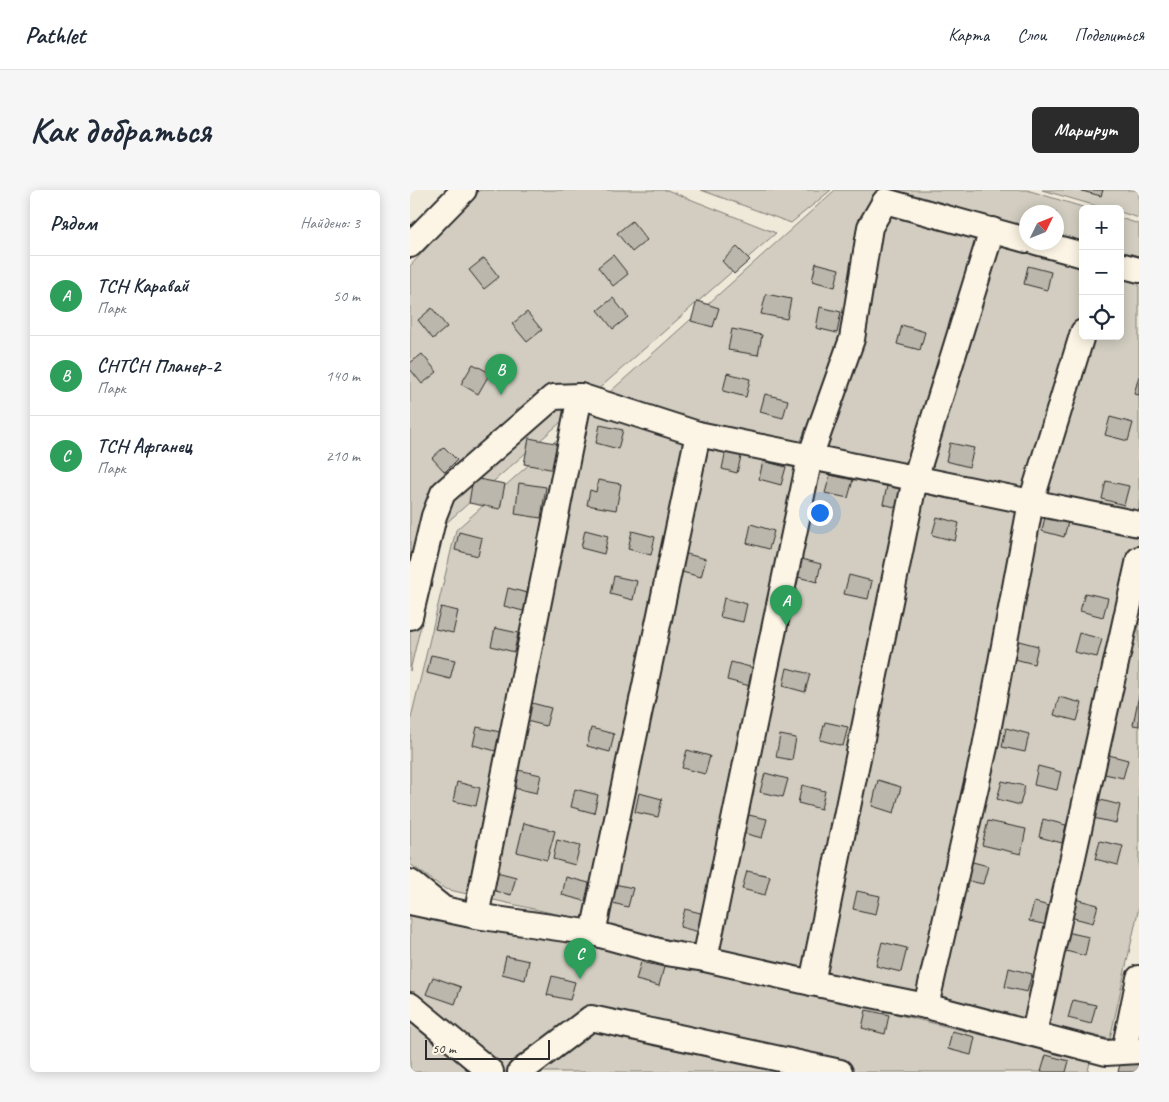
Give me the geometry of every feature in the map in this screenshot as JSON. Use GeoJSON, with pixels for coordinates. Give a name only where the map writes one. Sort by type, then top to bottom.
{"type":"FeatureCollection","features":[{"type":"Feature","properties":{"kind":"street"},"geometry":{"type":"LineString","coordinates":[[410,245],[464,190]]}},
{"type":"Feature","properties":{"kind":"street"},"geometry":{"type":"LineString","coordinates":[[705,959],[810,457],[852,339],[870,227],[886,202],[1019,238]]}},
{"type":"Feature","properties":{"kind":"street"},"geometry":{"type":"LineString","coordinates":[[812,983],[916,478],[992,230]]}},
{"type":"Feature","properties":{"kind":"street"},"geometry":{"type":"LineString","coordinates":[[1064,250],[1079,254]]}},
{"type":"Feature","properties":{"kind":"street"},"geometry":{"type":"LineString","coordinates":[[1124,266],[1139,270]]}},
{"type":"Feature","properties":{"kind":"street"},"geometry":{"type":"LineString","coordinates":[[926,1006],[985,747],[1031,502],[1081,340]]}},
{"type":"Feature","properties":{"kind":"street"},"geometry":{"type":"LineString","coordinates":[[410,617],[434,516],[443,493],[553,397],[580,396],[698,434],[1139,524]]}},
{"type":"Feature","properties":{"kind":"street"},"geometry":{"type":"LineString","coordinates":[[476,916],[580,396]]}},
{"type":"Feature","properties":{"kind":"street"},"geometry":{"type":"LineString","coordinates":[[593,933],[698,434]]}},
{"type":"Feature","properties":{"kind":"street"},"geometry":{"type":"LineString","coordinates":[[1034,1033],[1139,559]]}},
{"type":"Feature","properties":{"kind":"street"},"geometry":{"type":"LineString","coordinates":[[410,882],[444,909]]}},
{"type":"Feature","properties":{"kind":"street"},"geometry":{"type":"LineString","coordinates":[[410,902],[476,916],[593,933],[666,952],[926,1006],[1034,1033],[1118,1057],[1139,978]]}},
{"type":"Feature","properties":{"kind":"street"},"geometry":{"type":"LineString","coordinates":[[410,1005],[491,1072]]}},
{"type":"Feature","properties":{"kind":"street"},"geometry":{"type":"LineString","coordinates":[[520,1072],[591,1018],[840,1072]]}},
{"type":"Feature","properties":{"kind":"shaded area"},"geometry":{"type":"Polygon","coordinates":[[[480,190],[667,190],[776,233],[445,524],[410,671],[410,266],[480,190]]]}},
{"type":"Feature","properties":{"kind":"shaded area"},"geometry":{"type":"Polygon","coordinates":[[[701,190],[831,190],[791,223],[701,190]]]}},
{"type":"Feature","properties":{"kind":"shaded area"},"geometry":{"type":"Polygon","coordinates":[[[835,190],[1027,190],[1079,206],[1079,340],[1124,340],[1124,219],[1139,224],[1139,907],[1110,1039],[445,889],[410,864],[410,722],[456,530],[835,190]]]}},
{"type":"Feature","properties":{"kind":"shaded area"},"geometry":{"type":"Polygon","coordinates":[[[1042,190],[1139,190],[1139,218],[1124,213],[1124,205],[1093,205],[1042,190]]]}},
{"type":"Feature","properties":{"kind":"shaded area"},"geometry":{"type":"Polygon","coordinates":[[[410,897],[1090,1061],[1088,1072],[410,1072],[410,897]]]}},
{"type":"Feature","properties":{"kind":"building"},"geometry":{"type":"Polygon","coordinates":[[[1078,190],[1103,190],[1101,196],[1078,190]]]}},
{"type":"Feature","properties":{"kind":"building"},"geometry":{"type":"Polygon","coordinates":[[[632,221],[647,240],[632,252],[617,233],[632,221]]]}},
{"type":"Feature","properties":{"kind":"building"},"geometry":{"type":"Polygon","coordinates":[[[737,247],[750,260],[734,274],[722,261],[737,247]]]}},
{"type":"Feature","properties":{"kind":"building"},"geometry":{"type":"Polygon","coordinates":[[[613,255],[628,274],[613,286],[598,267],[613,255]]]}},
{"type":"Feature","properties":{"kind":"building"},"geometry":{"type":"Polygon","coordinates":[[[484,258],[499,277],[484,289],[469,270],[484,258]]]}},
{"type":"Feature","properties":{"kind":"building"},"geometry":{"type":"Polygon","coordinates":[[[816,263],[839,269],[835,287],[812,281],[816,263]]]}},
{"type":"Feature","properties":{"kind":"building"},"geometry":{"type":"Polygon","coordinates":[[[1028,266],[1051,272],[1047,290],[1024,284],[1028,266]]]}},
{"type":"Feature","properties":{"kind":"building"},"geometry":{"type":"Polygon","coordinates":[[[766,294],[791,299],[787,319],[761,314],[766,294]]]}},
{"type":"Feature","properties":{"kind":"building"},"geometry":{"type":"Polygon","coordinates":[[[613,298],[628,317],[613,329],[598,310],[613,298]]]}},
{"type":"Feature","properties":{"kind":"building"},"geometry":{"type":"Polygon","coordinates":[[[697,301],[719,308],[713,327],[691,321],[697,301]]]}},
{"type":"Feature","properties":{"kind":"building"},"geometry":{"type":"Polygon","coordinates":[[[820,307],[841,312],[837,333],[816,328],[820,307]]]}},
{"type":"Feature","properties":{"kind":"building"},"geometry":{"type":"Polygon","coordinates":[[[432,308],[447,327],[433,339],[418,320],[432,308]]]}},
{"type":"Feature","properties":{"kind":"building"},"geometry":{"type":"Polygon","coordinates":[[[527,312],[542,330],[527,342],[512,324],[527,312]]]}},
{"type":"Feature","properties":{"kind":"building"},"geometry":{"type":"Polygon","coordinates":[[[902,325],[925,332],[920,350],[897,344],[902,325]]]}},
{"type":"Feature","properties":{"kind":"building"},"geometry":{"type":"Polygon","coordinates":[[[732,329],[762,335],[758,355],[728,350],[732,329]]]}},
{"type":"Feature","properties":{"kind":"building"},"geometry":{"type":"Polygon","coordinates":[[[422,354],[437,372],[422,384],[410,369],[410,363],[422,354]]]}},
{"type":"Feature","properties":{"kind":"building"},"geometry":{"type":"Polygon","coordinates":[[[473,364],[490,373],[478,394],[461,384],[473,364]]]}},
{"type":"Feature","properties":{"kind":"building"},"geometry":{"type":"Polygon","coordinates":[[[727,373],[750,379],[746,397],[723,391],[727,373]]]}},
{"type":"Feature","properties":{"kind":"building"},"geometry":{"type":"Polygon","coordinates":[[[1139,376],[1139,395],[1134,394],[1139,376]]]}},
{"type":"Feature","properties":{"kind":"building"},"geometry":{"type":"Polygon","coordinates":[[[765,394],[788,400],[783,418],[760,412],[765,394]]]}},
{"type":"Feature","properties":{"kind":"building"},"geometry":{"type":"Polygon","coordinates":[[[1110,417],[1133,423],[1128,441],[1105,435],[1110,417]]]}},
{"type":"Feature","properties":{"kind":"building"},"geometry":{"type":"Polygon","coordinates":[[[600,425],[623,430],[618,449],[596,443],[600,425]]]}},
{"type":"Feature","properties":{"kind":"building"},"geometry":{"type":"Polygon","coordinates":[[[529,438],[560,444],[555,470],[524,464],[529,438]]]}},
{"type":"Feature","properties":{"kind":"building"},"geometry":{"type":"Polygon","coordinates":[[[950,443],[974,448],[969,467],[946,461],[950,443]]]}},
{"type":"Feature","properties":{"kind":"building"},"geometry":{"type":"Polygon","coordinates":[[[727,445],[743,448],[737,473],[722,469],[727,445]]]}},
{"type":"Feature","properties":{"kind":"building"},"geometry":{"type":"Polygon","coordinates":[[[444,447],[457,460],[445,472],[432,458],[444,447]]]}},
{"type":"Feature","properties":{"kind":"building"},"geometry":{"type":"Polygon","coordinates":[[[763,461],[786,467],[781,485],[759,479],[763,461]]]}},
{"type":"Feature","properties":{"kind":"building"},"geometry":{"type":"Polygon","coordinates":[[[830,475],[853,480],[848,498],[825,493],[830,475]]]}},
{"type":"Feature","properties":{"kind":"building"},"geometry":{"type":"Polygon","coordinates":[[[473,478],[505,484],[500,509],[469,503],[473,478]]]}},
{"type":"Feature","properties":{"kind":"building"},"geometry":{"type":"Polygon","coordinates":[[[598,480],[621,484],[616,510],[587,505],[590,490],[596,492],[598,480]]]}},
{"type":"Feature","properties":{"kind":"building"},"geometry":{"type":"Polygon","coordinates":[[[1106,481],[1129,486],[1124,505],[1102,499],[1106,481]]]}},
{"type":"Feature","properties":{"kind":"building"},"geometry":{"type":"Polygon","coordinates":[[[519,483],[546,487],[541,518],[515,514],[519,483]]]}},
{"type":"Feature","properties":{"kind":"building"},"geometry":{"type":"Polygon","coordinates":[[[887,486],[910,491],[906,510],[883,504],[887,486]]]}},
{"type":"Feature","properties":{"kind":"building"},"geometry":{"type":"Polygon","coordinates":[[[1046,512],[1069,518],[1064,537],[1042,531],[1046,512]]]}},
{"type":"Feature","properties":{"kind":"building"},"geometry":{"type":"Polygon","coordinates":[[[937,517],[959,523],[955,541],[932,535],[937,517]]]}},
{"type":"Feature","properties":{"kind":"building"},"geometry":{"type":"Polygon","coordinates":[[[751,524],[774,531],[769,549],[747,543],[751,524]]]}},
{"type":"Feature","properties":{"kind":"building"},"geometry":{"type":"Polygon","coordinates":[[[585,530],[608,536],[604,554],[581,548],[585,530]]]}},
{"type":"Feature","properties":{"kind":"building"},"geometry":{"type":"Polygon","coordinates":[[[632,531],[655,537],[651,555],[628,549],[632,531]]]}},
{"type":"Feature","properties":{"kind":"building"},"geometry":{"type":"Polygon","coordinates":[[[459,532],[482,538],[478,556],[455,550],[459,532]]]}},
{"type":"Feature","properties":{"kind":"building"},"geometry":{"type":"Polygon","coordinates":[[[683,553],[706,559],[701,577],[678,571],[683,553]]]}},
{"type":"Feature","properties":{"kind":"building"},"geometry":{"type":"Polygon","coordinates":[[[798,558],[821,564],[817,582],[794,576],[798,558]]]}},
{"type":"Feature","properties":{"kind":"building"},"geometry":{"type":"Polygon","coordinates":[[[849,575],[872,581],[868,599],[844,594],[849,575]]]}},
{"type":"Feature","properties":{"kind":"building"},"geometry":{"type":"Polygon","coordinates":[[[614,576],[637,581],[633,600],[610,594],[614,576]]]}},
{"type":"Feature","properties":{"kind":"building"},"geometry":{"type":"Polygon","coordinates":[[[508,588],[531,594],[527,612],[504,606],[508,588]]]}},
{"type":"Feature","properties":{"kind":"building"},"geometry":{"type":"Polygon","coordinates":[[[1085,593],[1108,598],[1103,617],[1080,611],[1085,593]]]}},
{"type":"Feature","properties":{"kind":"building"},"geometry":{"type":"Polygon","coordinates":[[[724,598],[747,604],[743,622],[720,617],[724,598]]]}},
{"type":"Feature","properties":{"kind":"building"},"geometry":{"type":"Polygon","coordinates":[[[441,607],[458,611],[453,633],[435,629],[441,607]]]}},
{"type":"Feature","properties":{"kind":"building"},"geometry":{"type":"Polygon","coordinates":[[[495,628],[518,633],[514,652],[491,646],[495,628]]]}},
{"type":"Feature","properties":{"kind":"building"},"geometry":{"type":"Polygon","coordinates":[[[1079,633],[1102,639],[1097,657],[1074,652],[1079,633]]]}},
{"type":"Feature","properties":{"kind":"building"},"geometry":{"type":"Polygon","coordinates":[[[1015,640],[1038,646],[1034,664],[1011,658],[1015,640]]]}},
{"type":"Feature","properties":{"kind":"building"},"geometry":{"type":"Polygon","coordinates":[[[431,655],[455,660],[450,679],[427,673],[431,655]]]}},
{"type":"Feature","properties":{"kind":"building"},"geometry":{"type":"Polygon","coordinates":[[[731,662],[754,668],[750,686],[727,680],[731,662]]]}},
{"type":"Feature","properties":{"kind":"building"},"geometry":{"type":"Polygon","coordinates":[[[787,668],[810,674],[805,692],[783,686],[787,668]]]}},
{"type":"Feature","properties":{"kind":"building"},"geometry":{"type":"Polygon","coordinates":[[[1139,695],[1139,726],[1133,725],[1139,695]]]}},
{"type":"Feature","properties":{"kind":"building"},"geometry":{"type":"Polygon","coordinates":[[[1059,697],[1082,703],[1077,721],[1054,715],[1059,697]]]}},
{"type":"Feature","properties":{"kind":"building"},"geometry":{"type":"Polygon","coordinates":[[[528,702],[551,708],[546,726],[523,720],[528,702]]]}},
{"type":"Feature","properties":{"kind":"building"},"geometry":{"type":"Polygon","coordinates":[[[825,722],[848,727],[843,746],[820,740],[825,722]]]}},
{"type":"Feature","properties":{"kind":"building"},"geometry":{"type":"Polygon","coordinates":[[[477,727],[500,732],[496,751],[473,745],[477,727]]]}},
{"type":"Feature","properties":{"kind":"building"},"geometry":{"type":"Polygon","coordinates":[[[591,728],[614,734],[610,752],[587,746],[591,728]]]}},
{"type":"Feature","properties":{"kind":"building"},"geometry":{"type":"Polygon","coordinates":[[[1006,728],[1029,734],[1025,752],[1002,747],[1006,728]]]}},
{"type":"Feature","properties":{"kind":"building"},"geometry":{"type":"Polygon","coordinates":[[[780,735],[796,738],[792,760],[776,757],[780,735]]]}},
{"type":"Feature","properties":{"kind":"building"},"geometry":{"type":"Polygon","coordinates":[[[687,750],[710,756],[705,774],[682,768],[687,750]]]}},
{"type":"Feature","properties":{"kind":"building"},"geometry":{"type":"Polygon","coordinates":[[[1105,754],[1128,760],[1123,778],[1100,773],[1105,754]]]}},
{"type":"Feature","properties":{"kind":"building"},"geometry":{"type":"Polygon","coordinates":[[[1038,766],[1061,772],[1057,790],[1034,785],[1038,766]]]}},
{"type":"Feature","properties":{"kind":"building"},"geometry":{"type":"Polygon","coordinates":[[[518,770],[541,775],[537,793],[514,788],[518,770]]]}},
{"type":"Feature","properties":{"kind":"building"},"geometry":{"type":"Polygon","coordinates":[[[765,773],[788,779],[783,797],[760,792],[765,773]]]}},
{"type":"Feature","properties":{"kind":"building"},"geometry":{"type":"Polygon","coordinates":[[[878,780],[901,787],[894,813],[872,806],[878,780]]]}},
{"type":"Feature","properties":{"kind":"building"},"geometry":{"type":"Polygon","coordinates":[[[1002,781],[1025,786],[1020,805],[997,799],[1002,781]]]}},
{"type":"Feature","properties":{"kind":"building"},"geometry":{"type":"Polygon","coordinates":[[[457,782],[480,788],[476,806],[453,801],[457,782]]]}},
{"type":"Feature","properties":{"kind":"building"},"geometry":{"type":"Polygon","coordinates":[[[802,785],[825,791],[821,809],[798,803],[802,785]]]}},
{"type":"Feature","properties":{"kind":"building"},"geometry":{"type":"Polygon","coordinates":[[[575,789],[598,795],[594,813],[571,807],[575,789]]]}},
{"type":"Feature","properties":{"kind":"building"},"geometry":{"type":"Polygon","coordinates":[[[639,793],[662,799],[658,817],[635,812],[639,793]]]}},
{"type":"Feature","properties":{"kind":"building"},"geometry":{"type":"Polygon","coordinates":[[[1097,799],[1120,805],[1116,823],[1093,818],[1097,799]]]}},
{"type":"Feature","properties":{"kind":"building"},"geometry":{"type":"Polygon","coordinates":[[[744,814],[767,819],[762,838],[739,832],[744,814]]]}},
{"type":"Feature","properties":{"kind":"building"},"geometry":{"type":"Polygon","coordinates":[[[1043,819],[1066,825],[1062,843],[1039,837],[1043,819]]]}},
{"type":"Feature","properties":{"kind":"building"},"geometry":{"type":"Polygon","coordinates":[[[988,821],[1026,829],[1021,854],[982,845],[988,821]]]}},
{"type":"Feature","properties":{"kind":"building"},"geometry":{"type":"Polygon","coordinates":[[[524,823],[555,831],[547,860],[517,852],[524,823]]]}},
{"type":"Feature","properties":{"kind":"building"},"geometry":{"type":"Polygon","coordinates":[[[557,840],[580,846],[575,865],[553,859],[557,840]]]}},
{"type":"Feature","properties":{"kind":"building"},"geometry":{"type":"Polygon","coordinates":[[[1100,841],[1123,846],[1118,865],[1095,859],[1100,841]]]}},
{"type":"Feature","properties":{"kind":"building"},"geometry":{"type":"Polygon","coordinates":[[[965,860],[988,866],[983,884],[960,879],[965,860]]]}},
{"type":"Feature","properties":{"kind":"building"},"geometry":{"type":"Polygon","coordinates":[[[493,871],[516,877],[511,895],[488,889],[493,871]]]}},
{"type":"Feature","properties":{"kind":"building"},"geometry":{"type":"Polygon","coordinates":[[[747,871],[770,876],[765,895],[742,889],[747,871]]]}},
{"type":"Feature","properties":{"kind":"building"},"geometry":{"type":"Polygon","coordinates":[[[566,877],[589,883],[585,901],[562,895],[566,877]]]}},
{"type":"Feature","properties":{"kind":"building"},"geometry":{"type":"Polygon","coordinates":[[[610,883],[633,888],[628,907],[605,901],[610,883]]]}},
{"type":"Feature","properties":{"kind":"building"},"geometry":{"type":"Polygon","coordinates":[[[857,891],[880,896],[876,914],[853,909],[857,891]]]}},
{"type":"Feature","properties":{"kind":"building"},"geometry":{"type":"Polygon","coordinates":[[[1075,899],[1098,905],[1093,923],[1070,917],[1075,899]]]}},
{"type":"Feature","properties":{"kind":"building"},"geometry":{"type":"Polygon","coordinates":[[[1034,902],[1057,908],[1052,926],[1029,921],[1034,902]]]}},
{"type":"Feature","properties":{"kind":"building"},"geometry":{"type":"Polygon","coordinates":[[[685,909],[708,915],[703,933],[680,927],[685,909]]]}},
{"type":"Feature","properties":{"kind":"building"},"geometry":{"type":"Polygon","coordinates":[[[1066,932],[1089,937],[1085,956],[1062,950],[1066,932]]]}},
{"type":"Feature","properties":{"kind":"building"},"geometry":{"type":"Polygon","coordinates":[[[882,942],[907,948],[901,972],[876,966],[882,942]]]}},
{"type":"Feature","properties":{"kind":"building"},"geometry":{"type":"Polygon","coordinates":[[[506,956],[529,961],[525,980],[502,974],[506,956]]]}},
{"type":"Feature","properties":{"kind":"building"},"geometry":{"type":"Polygon","coordinates":[[[641,962],[664,967],[659,986],[636,980],[641,962]]]}},
{"type":"Feature","properties":{"kind":"building"},"geometry":{"type":"Polygon","coordinates":[[[1009,968],[1032,974],[1027,992],[1005,987],[1009,968]]]}},
{"type":"Feature","properties":{"kind":"building"},"geometry":{"type":"Polygon","coordinates":[[[552,976],[575,982],[570,1000],[547,995],[552,976]]]}},
{"type":"Feature","properties":{"kind":"building"},"geometry":{"type":"Polygon","coordinates":[[[433,977],[461,987],[455,1004],[426,994],[433,977]]]}},
{"type":"Feature","properties":{"kind":"building"},"geometry":{"type":"Polygon","coordinates":[[[1073,1000],[1096,1005],[1091,1024],[1068,1018],[1073,1000]]]}},
{"type":"Feature","properties":{"kind":"building"},"geometry":{"type":"Polygon","coordinates":[[[866,1010],[889,1015],[885,1034],[862,1028],[866,1010]]]}},
{"type":"Feature","properties":{"kind":"building"},"geometry":{"type":"Polygon","coordinates":[[[952,1031],[975,1037],[971,1055],[948,1049],[952,1031]]]}},
{"type":"Feature","properties":{"kind":"building"},"geometry":{"type":"Polygon","coordinates":[[[1046,1055],[1069,1061],[1066,1072],[1041,1072],[1046,1055]]]}},
{"type":"Feature","properties":{"kind":"building"},"geometry":{"type":"Polygon","coordinates":[[[1121,1060],[1139,1065],[1139,1072],[1118,1072],[1121,1060]]]}},
{"type":"Feature","properties":{"kind":"place","name":"СНТСН Планер-2"},"geometry":{"type":"Point","coordinates":[501,395]}},
{"type":"Feature","properties":{"kind":"place","name":"ТСН Каравай"},"geometry":{"type":"Point","coordinates":[786,626]}},
{"type":"Feature","properties":{"kind":"place","name":"ТСН Афганец"},"geometry":{"type":"Point","coordinates":[580,979]}}]}
